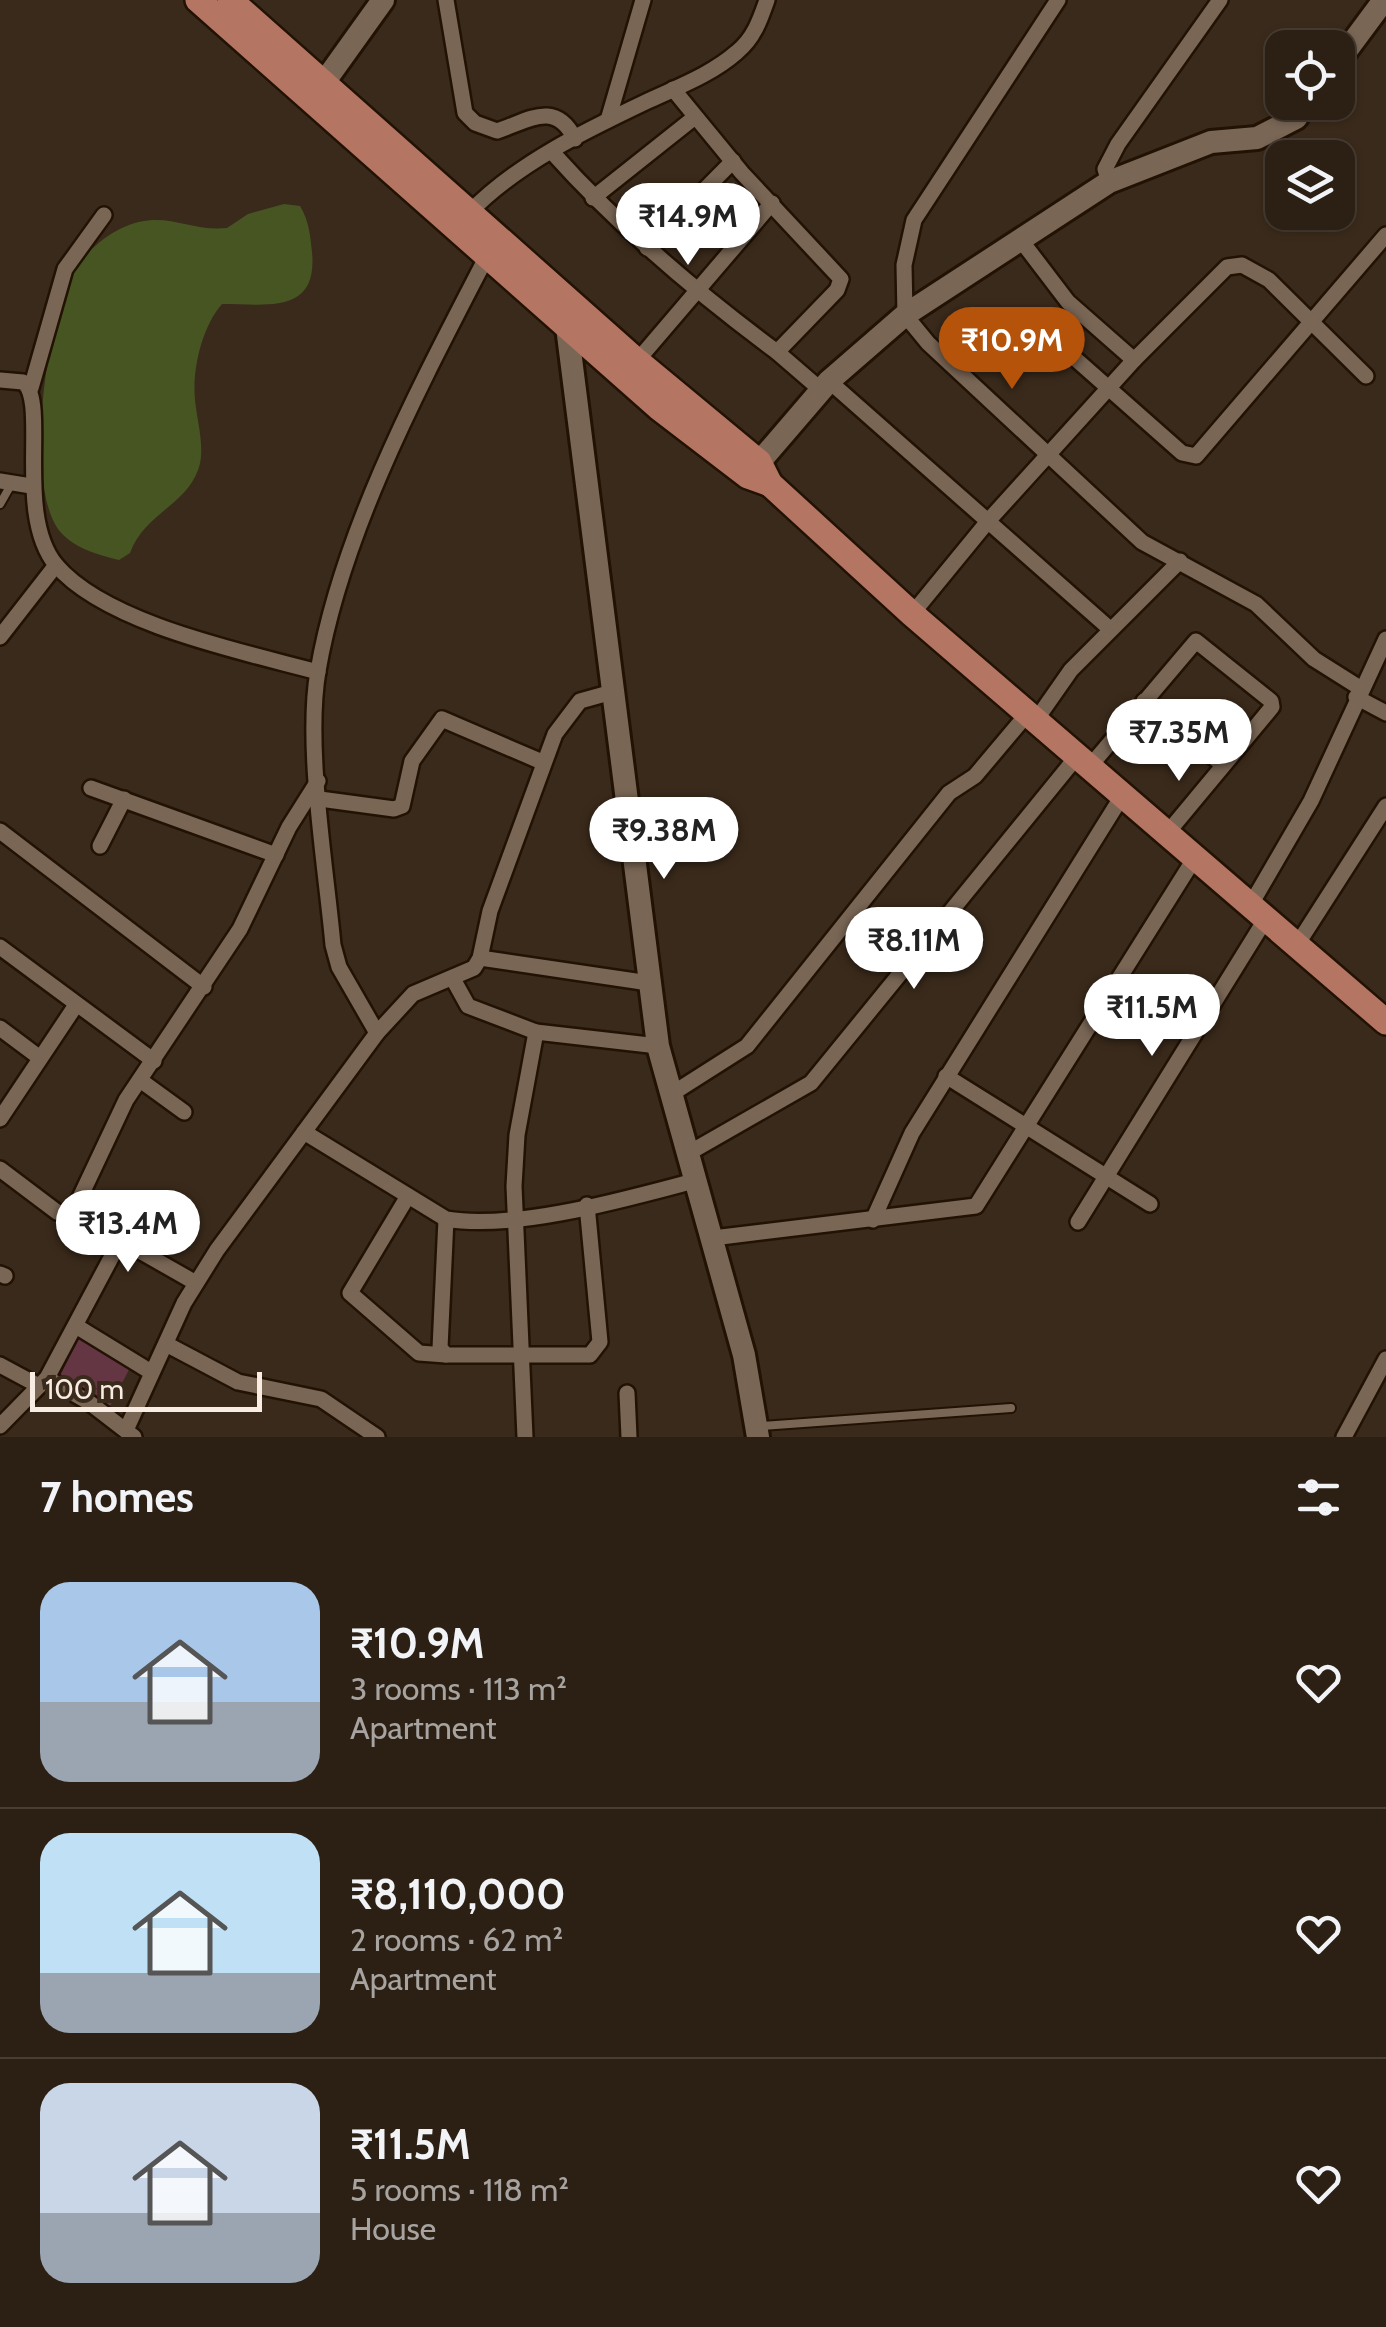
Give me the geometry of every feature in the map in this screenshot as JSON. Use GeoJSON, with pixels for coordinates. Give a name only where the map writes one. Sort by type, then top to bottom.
{"type":"FeatureCollection","features":[{"type":"Feature","properties":{"kind":"main road"},"geometry":{"type":"LineString","coordinates":[[198,0],[469,213],[912,614],[1169,831],[1296,948],[1384,1016]]}},
{"type":"Feature","properties":{"kind":"main road"},"geometry":{"type":"LineString","coordinates":[[230,0],[317,94],[566,327],[658,407],[759,474]]}},
{"type":"Feature","properties":{"kind":"main road"},"geometry":{"type":"LineString","coordinates":[[317,94],[383,0]]}},
{"type":"Feature","properties":{"kind":"main road"},"geometry":{"type":"LineString","coordinates":[[1355,39],[1384,0]]}},
{"type":"Feature","properties":{"kind":"main road"},"geometry":{"type":"LineString","coordinates":[[759,474],[825,385],[905,314],[1109,182],[1211,142],[1257,138],[1292,120]]}},
{"type":"Feature","properties":{"kind":"main road"},"geometry":{"type":"LineString","coordinates":[[566,327],[616,691],[658,1046],[713,1238],[758,1432]]}},
{"type":"Feature","properties":{"kind":"street"},"geometry":{"type":"LineString","coordinates":[[446,0],[465,113],[476,123],[497,131],[527,118],[557,118],[567,123],[574,139]]}},
{"type":"Feature","properties":{"kind":"street"},"geometry":{"type":"LineString","coordinates":[[608,120],[643,0]]}},
{"type":"Feature","properties":{"kind":"street"},"geometry":{"type":"LineString","coordinates":[[469,213],[494,188],[552,152],[739,51],[756,31],[767,0]]}},
{"type":"Feature","properties":{"kind":"street"},"geometry":{"type":"LineString","coordinates":[[1058,0],[914,220],[904,265],[905,314],[928,343],[1142,542],[1256,604],[1314,659],[1386,713]]}},
{"type":"Feature","properties":{"kind":"street"},"geometry":{"type":"LineString","coordinates":[[1109,182],[1105,169],[1118,144],[1220,0]]}},
{"type":"Feature","properties":{"kind":"street"},"geometry":{"type":"LineString","coordinates":[[673,90],[841,279],[837,290],[777,352]]}},
{"type":"Feature","properties":{"kind":"street"},"geometry":{"type":"LineString","coordinates":[[593,198],[695,117]]}},
{"type":"Feature","properties":{"kind":"street"},"geometry":{"type":"LineString","coordinates":[[552,152],[593,198],[696,292],[825,385],[988,520],[1110,629]]}},
{"type":"Feature","properties":{"kind":"street"},"geometry":{"type":"LineString","coordinates":[[647,248],[734,161]]}},
{"type":"Feature","properties":{"kind":"street"},"geometry":{"type":"LineString","coordinates":[[637,362],[772,203]]}},
{"type":"Feature","properties":{"kind":"street"},"geometry":{"type":"LineString","coordinates":[[104,216],[66,269],[32,388],[33,511],[56,564],[96,594],[143,619],[318,672]]}},
{"type":"Feature","properties":{"kind":"street"},"geometry":{"type":"LineString","coordinates":[[1036,324],[1182,453],[1196,456],[1386,235]]}},
{"type":"Feature","properties":{"kind":"street"},"geometry":{"type":"LineString","coordinates":[[1020,239],[1068,302],[1134,360]]}},
{"type":"Feature","properties":{"kind":"street"},"geometry":{"type":"LineString","coordinates":[[376,1033],[339,967],[333,945],[318,781],[318,672],[364,518],[394,443],[488,256]]}},
{"type":"Feature","properties":{"kind":"street"},"geometry":{"type":"LineString","coordinates":[[912,614],[988,520],[1049,458],[1134,360],[1216,277],[1235,264],[1269,280],[1366,376]]}},
{"type":"Feature","properties":{"kind":"street"},"geometry":{"type":"LineString","coordinates":[[0,380],[23,382],[32,388]]}},
{"type":"Feature","properties":{"kind":"street"},"geometry":{"type":"LineString","coordinates":[[6,482],[31,486]]}},
{"type":"Feature","properties":{"kind":"street"},"geometry":{"type":"LineString","coordinates":[[670,1094],[747,1046],[949,793],[975,776],[1110,629],[1180,562]]}},
{"type":"Feature","properties":{"kind":"street"},"geometry":{"type":"LineString","coordinates":[[0,637],[56,564]]}},
{"type":"Feature","properties":{"kind":"street"},"geometry":{"type":"LineString","coordinates":[[1078,1222],[1258,913],[1386,638]]}},
{"type":"Feature","properties":{"kind":"street"},"geometry":{"type":"LineString","coordinates":[[687,1154],[811,1084],[1085,760],[1144,701],[1192,643],[1200,642],[1272,704],[1169,831]]}},
{"type":"Feature","properties":{"kind":"street"},"geometry":{"type":"LineString","coordinates":[[0,1365],[43,1382],[130,1433],[151,1372],[196,1283],[376,1033],[413,994],[474,968],[480,958],[490,910],[554,734],[580,701],[616,691]]}},
{"type":"Feature","properties":{"kind":"street"},"geometry":{"type":"LineString","coordinates":[[1144,701],[1223,765]]}},
{"type":"Feature","properties":{"kind":"street"},"geometry":{"type":"LineString","coordinates":[[320,799],[402,806],[412,761],[442,718],[542,762]]}},
{"type":"Feature","properties":{"kind":"street"},"geometry":{"type":"LineString","coordinates":[[0,1169],[58,1212],[68,1214],[140,1080],[240,929],[318,781]]}},
{"type":"Feature","properties":{"kind":"street"},"geometry":{"type":"LineString","coordinates":[[91,788],[276,855]]}},
{"type":"Feature","properties":{"kind":"street"},"geometry":{"type":"LineString","coordinates":[[873,1220],[912,1133],[1124,793]]}},
{"type":"Feature","properties":{"kind":"street"},"geometry":{"type":"LineString","coordinates":[[100,846],[124,799]]}},
{"type":"Feature","properties":{"kind":"street"},"geometry":{"type":"LineString","coordinates":[[1296,948],[1386,806]]}},
{"type":"Feature","properties":{"kind":"street"},"geometry":{"type":"LineString","coordinates":[[0,831],[204,987]]}},
{"type":"Feature","properties":{"kind":"street"},"geometry":{"type":"LineString","coordinates":[[713,1238],[976,1206],[1196,856]]}},
{"type":"Feature","properties":{"kind":"street"},"geometry":{"type":"LineString","coordinates":[[0,947],[154,1061]]}},
{"type":"Feature","properties":{"kind":"street"},"geometry":{"type":"LineString","coordinates":[[480,958],[650,983]]}},
{"type":"Feature","properties":{"kind":"street"},"geometry":{"type":"LineString","coordinates":[[454,978],[468,1006],[536,1032],[658,1046]]}},
{"type":"Feature","properties":{"kind":"street"},"geometry":{"type":"LineString","coordinates":[[0,1119],[76,1006]]}},
{"type":"Feature","properties":{"kind":"street"},"geometry":{"type":"LineString","coordinates":[[0,1028],[40,1058]]}},
{"type":"Feature","properties":{"kind":"street"},"geometry":{"type":"LineString","coordinates":[[525,1437],[517,1136],[536,1032]]}},
{"type":"Feature","properties":{"kind":"street"},"geometry":{"type":"LineString","coordinates":[[946,1076],[1150,1204]]}},
{"type":"Feature","properties":{"kind":"street"},"geometry":{"type":"LineString","coordinates":[[140,1080],[184,1112]]}},
{"type":"Feature","properties":{"kind":"street"},"geometry":{"type":"LineString","coordinates":[[304,1132],[446,1219],[468,1223],[517,1218],[694,1182]]}},
{"type":"Feature","properties":{"kind":"street"},"geometry":{"type":"LineString","coordinates":[[408,1196],[350,1293],[419,1352],[446,1355],[590,1355],[598,1350],[587,1205]]}},
{"type":"Feature","properties":{"kind":"street"},"geometry":{"type":"LineString","coordinates":[[446,1219],[440,1348],[446,1355]]}},
{"type":"Feature","properties":{"kind":"street"},"geometry":{"type":"LineString","coordinates":[[0,1426],[43,1382],[118,1243],[124,1242],[196,1283]]}},
{"type":"Feature","properties":{"kind":"street"},"geometry":{"type":"LineString","coordinates":[[76,1326],[151,1372]]}},
{"type":"Feature","properties":{"kind":"street"},"geometry":{"type":"LineString","coordinates":[[168,1345],[228,1379],[321,1399],[377,1437]]}},
{"type":"Feature","properties":{"kind":"street"},"geometry":{"type":"LineString","coordinates":[[1344,1437],[1386,1359]]}},
{"type":"Feature","properties":{"kind":"street"},"geometry":{"type":"LineString","coordinates":[[627,1393],[629,1437]]}},
{"type":"Feature","properties":{"kind":"lane"},"geometry":{"type":"LineString","coordinates":[[0,504],[6,482]]}},
{"type":"Feature","properties":{"kind":"lane"},"geometry":{"type":"LineString","coordinates":[[758,1432],[1010,1408]]}},
{"type":"Feature","properties":{"kind":"shaded area"},"geometry":{"type":"Polygon","coordinates":[[[284,204],[300,206],[305,217],[312,272],[307,287],[286,302],[222,304],[215,313],[204,336],[195,375],[201,454],[192,482],[145,529],[130,553],[119,560],[77,545],[58,529],[48,506],[41,435],[49,353],[69,284],[81,261],[105,238],[137,222],[163,220],[227,228],[248,214],[284,204]]]}},
{"type":"Feature","properties":{"kind":"shaded area"},"geometry":{"type":"Polygon","coordinates":[[[79,1337],[132,1364],[109,1408],[57,1382],[79,1337]]]}}]}
